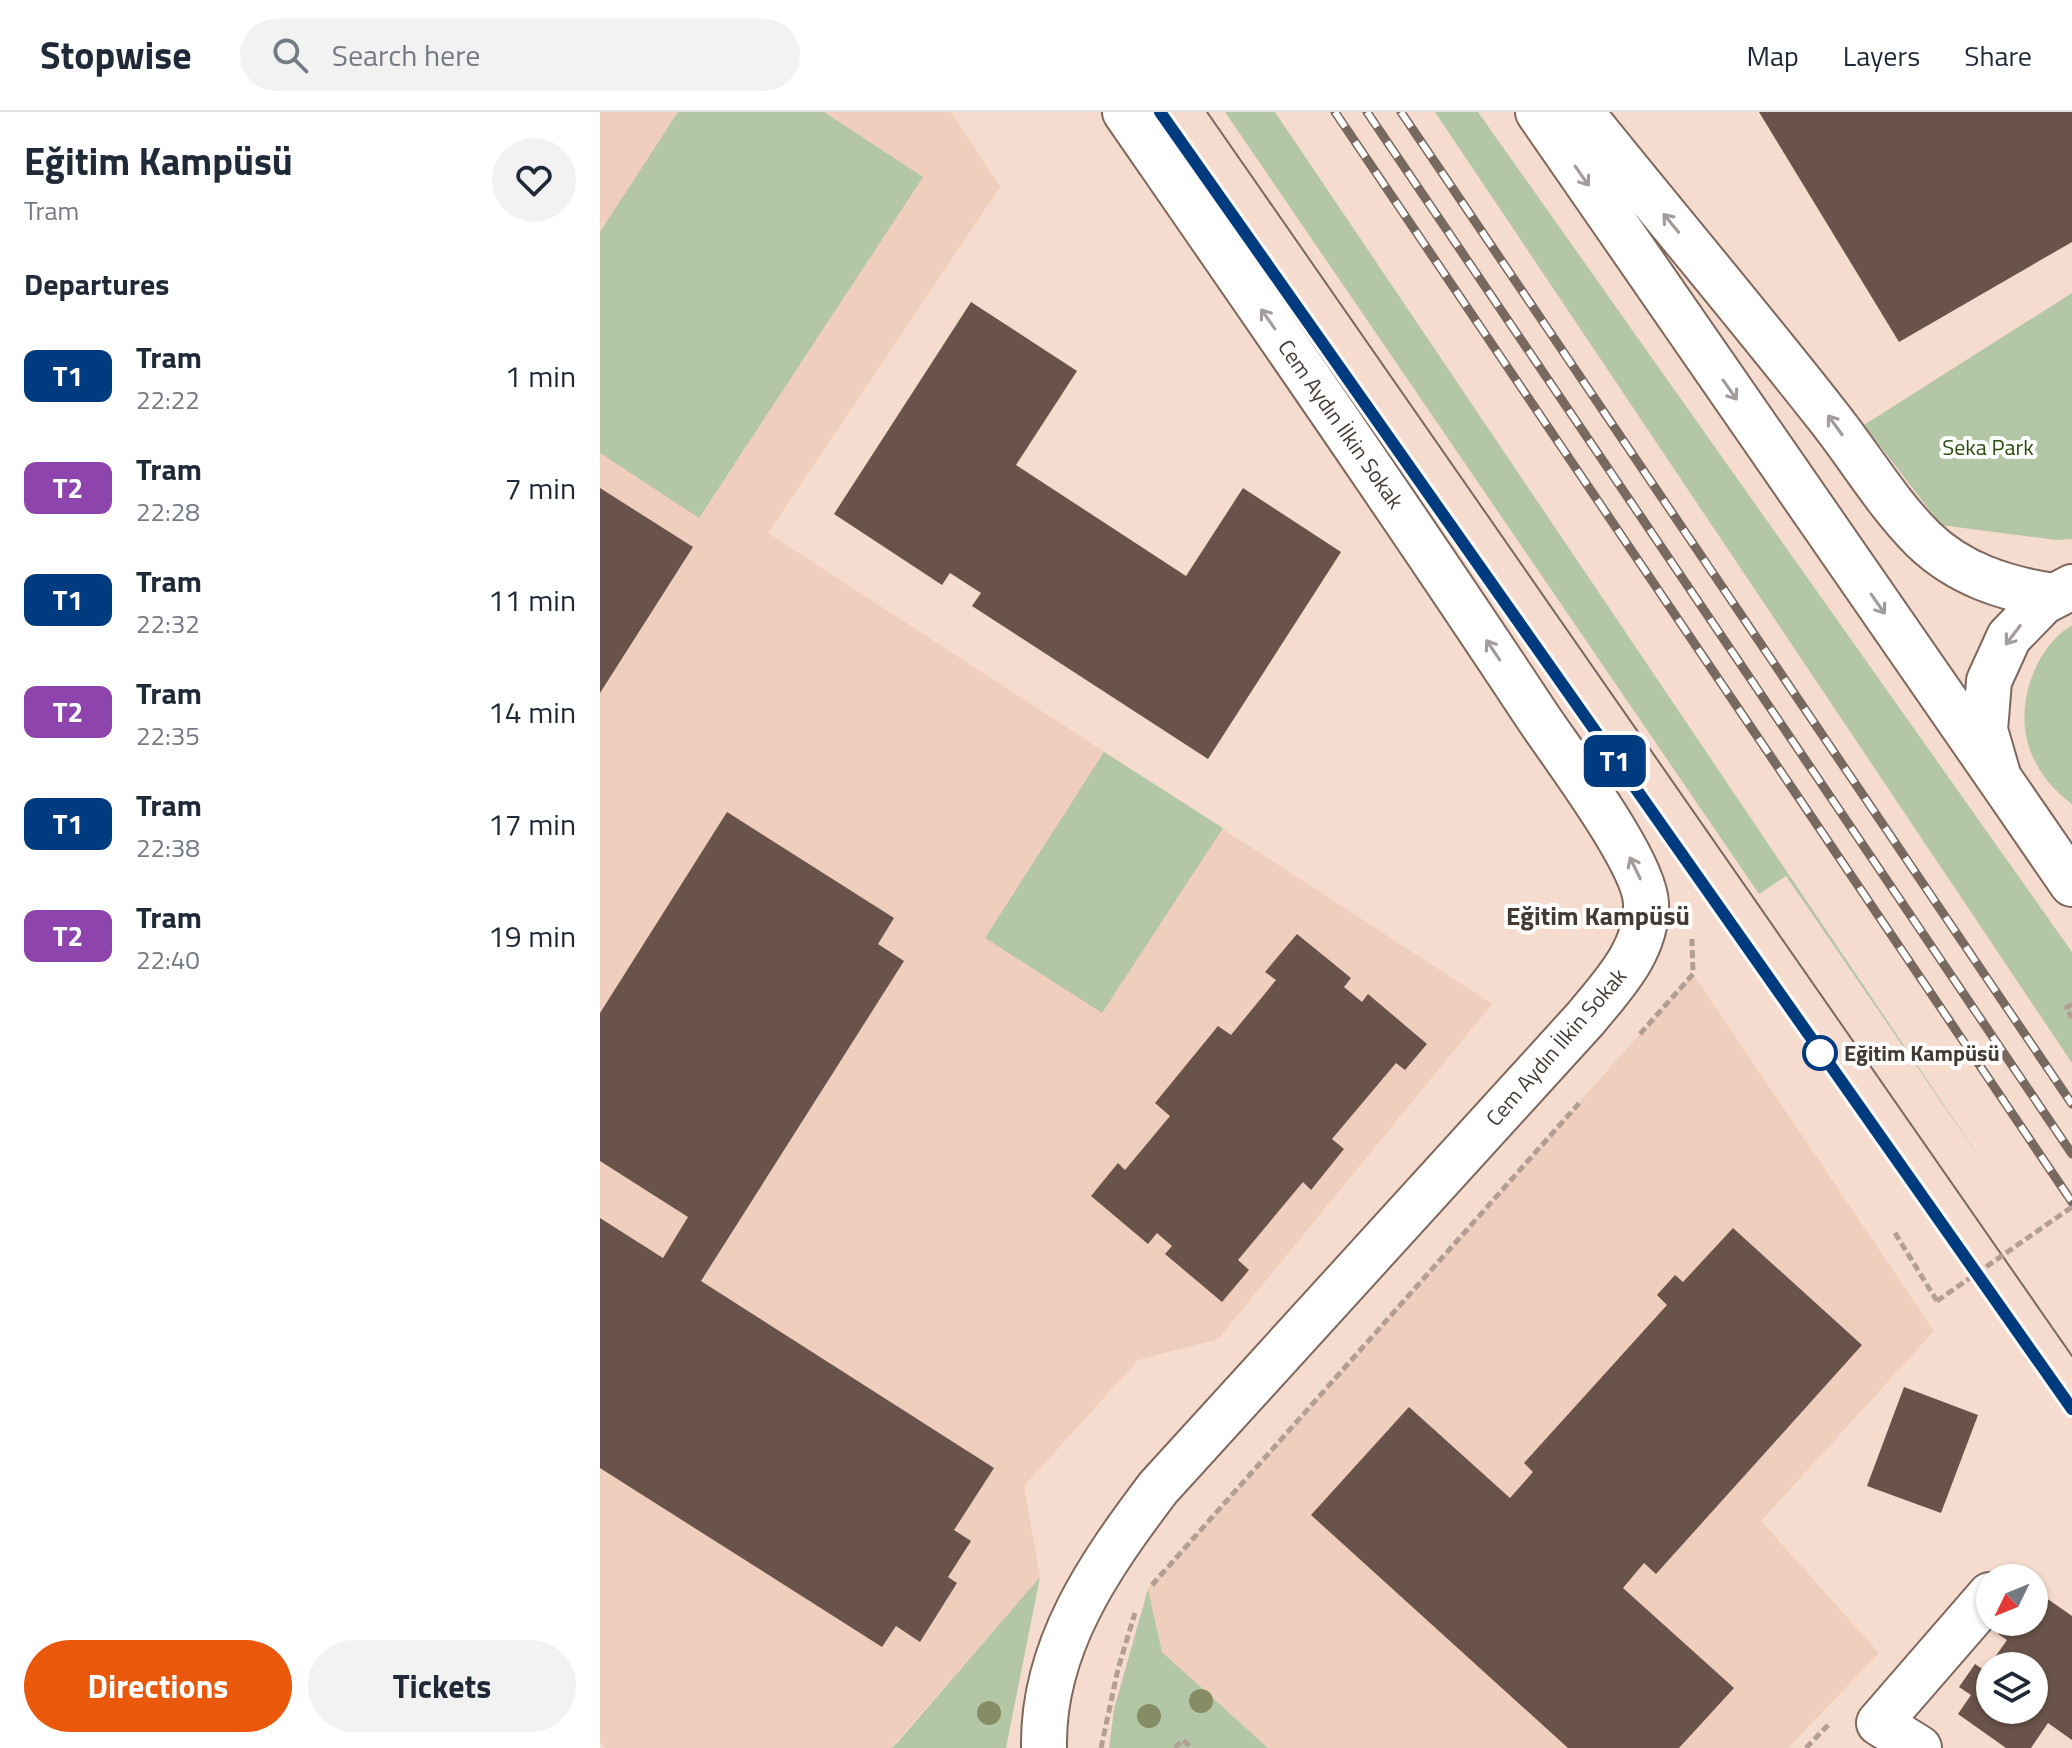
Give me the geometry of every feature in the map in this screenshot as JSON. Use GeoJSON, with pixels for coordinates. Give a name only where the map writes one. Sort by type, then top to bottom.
{"type":"FeatureCollection","features":[{"type":"Feature","properties":{"kind":"street","name":"Cem Aydın İlkin Sokak"},"geometry":{"type":"LineString","coordinates":[[1044,1748],[1046,1701],[1065,1635],[1092,1581],[1128,1529],[1158,1488],[1575,1030],[1626,968],[1641,936],[1646,903],[1640,877],[1627,852],[1423,543],[1125,112]]}},
{"type":"Feature","properties":{"kind":"street"},"geometry":{"type":"LineString","coordinates":[[1538,112],[2072,884]]}},
{"type":"Feature","properties":{"kind":"street"},"geometry":{"type":"LineString","coordinates":[[1581,112],[1828,415],[1923,539],[1971,574],[2016,591],[2063,591]]}},
{"type":"Feature","properties":{"kind":"street"},"geometry":{"type":"LineString","coordinates":[[1999,778],[1985,730],[1989,681],[2009,637],[2043,602],[2063,591]]}},
{"type":"Feature","properties":{"kind":"street"},"geometry":{"type":"LineString","coordinates":[[2027,818],[2072,848]]}},
{"type":"Feature","properties":{"kind":"street"},"geometry":{"type":"LineString","coordinates":[[1919,1748],[1879,1723],[1976,1611]]}},
{"type":"Feature","properties":{"kind":"path"},"geometry":{"type":"LineString","coordinates":[[1630,1045],[1693,974],[1692,935]]}},
{"type":"Feature","properties":{"kind":"path"},"geometry":{"type":"LineString","coordinates":[[2072,1004],[2066,1008],[2072,1018]]}},
{"type":"Feature","properties":{"kind":"path"},"geometry":{"type":"LineString","coordinates":[[1148,1589],[1588,1092]]}},
{"type":"Feature","properties":{"kind":"path"},"geometry":{"type":"LineString","coordinates":[[1895,1233],[1937,1301],[2072,1207]]}},
{"type":"Feature","properties":{"kind":"path"},"geometry":{"type":"LineString","coordinates":[[1101,1748],[1118,1669],[1133,1616],[1141,1603]]}},
{"type":"Feature","properties":{"kind":"path"},"geometry":{"type":"LineString","coordinates":[[1175,1748],[1183,1740],[1192,1748]]}},
{"type":"Feature","properties":{"kind":"shaded area"},"geometry":{"type":"Polygon","coordinates":[[[600,112],[951,112],[1000,187],[768,533],[1492,1004],[1218,1339],[1138,1360],[1024,1486],[1040,1577],[891,1748],[607,1748],[600,1743],[600,112]]]}},
{"type":"Feature","properties":{"kind":"shaded area"},"geometry":{"type":"Polygon","coordinates":[[[1693,974],[1934,1331],[1761,1521],[1879,1653],[1788,1748],[1268,1748],[1162,1652],[1148,1589],[1693,974]]]}},
{"type":"Feature","properties":{"kind":"green space"},"geometry":{"type":"Polygon","coordinates":[[[678,112],[824,112],[923,177],[699,518],[600,453],[600,232],[678,112]]]}},
{"type":"Feature","properties":{"kind":"green space"},"geometry":{"type":"Polygon","coordinates":[[[1225,112],[1275,112],[1990,1173],[1786,876],[1759,894],[1225,112]]]}},
{"type":"Feature","properties":{"kind":"green space"},"geometry":{"type":"Polygon","coordinates":[[[1435,112],[1478,112],[2072,952],[2072,1063],[1435,112]]]}},
{"type":"Feature","properties":{"kind":"green space","name":"Seka Park"},"geometry":{"type":"Polygon","coordinates":[[[2072,293],[2072,539],[2056,540],[1941,525],[1864,425],[2072,293]]]}},
{"type":"Feature","properties":{"kind":"green space"},"geometry":{"type":"Polygon","coordinates":[[[2072,625],[2072,804],[2056,791],[2034,760],[2025,725],[2025,706],[2042,655],[2072,625]]]}},
{"type":"Feature","properties":{"kind":"green space"},"geometry":{"type":"Polygon","coordinates":[[[1104,752],[1223,828],[1102,1013],[985,938],[1104,752]]]}},
{"type":"Feature","properties":{"kind":"green space"},"geometry":{"type":"Polygon","coordinates":[[[1040,1577],[1006,1748],[891,1748],[897,1743],[1040,1577]]]}},
{"type":"Feature","properties":{"kind":"green space"},"geometry":{"type":"Polygon","coordinates":[[[1148,1589],[1162,1652],[1268,1748],[1109,1748],[1114,1709],[1148,1589]]]}},
{"type":"Feature","properties":{"kind":"building"},"geometry":{"type":"Polygon","coordinates":[[[1759,112],[2072,112],[2072,242],[1899,342],[1759,112]]]}},
{"type":"Feature","properties":{"kind":"building"},"geometry":{"type":"Polygon","coordinates":[[[971,302],[1077,371],[1016,465],[1186,576],[1243,488],[1341,552],[1208,759],[972,606],[981,593],[950,573],[942,585],[834,514],[971,302]]]}},
{"type":"Feature","properties":{"kind":"building"},"geometry":{"type":"Polygon","coordinates":[[[600,488],[693,547],[600,693],[600,488]]]}},
{"type":"Feature","properties":{"kind":"building"},"geometry":{"type":"Polygon","coordinates":[[[727,812],[894,918],[878,944],[904,961],[701,1281],[994,1468],[954,1530],[971,1541],[948,1577],[957,1583],[920,1642],[896,1626],[882,1647],[600,1468],[600,1218],[663,1258],[688,1217],[600,1161],[600,1013],[727,812]]]}},
{"type":"Feature","properties":{"kind":"building"},"geometry":{"type":"Polygon","coordinates":[[[1297,934],[1351,978],[1344,987],[1362,1002],[1368,994],[1427,1044],[1405,1070],[1396,1063],[1332,1139],[1344,1149],[1311,1190],[1303,1182],[1238,1260],[1249,1270],[1222,1302],[1165,1254],[1172,1246],[1157,1233],[1148,1244],[1091,1196],[1118,1163],[1125,1170],[1170,1116],[1155,1103],[1218,1026],[1231,1035],[1276,980],[1265,972],[1297,934]]]}},
{"type":"Feature","properties":{"kind":"building"},"geometry":{"type":"Polygon","coordinates":[[[1733,1228],[1862,1345],[1656,1574],[1644,1563],[1623,1588],[1734,1688],[1679,1748],[1568,1748],[1311,1515],[1409,1407],[1510,1498],[1533,1472],[1524,1463],[1667,1305],[1657,1295],[1675,1275],[1683,1282],[1733,1228]]]}},
{"type":"Feature","properties":{"kind":"building"},"geometry":{"type":"Polygon","coordinates":[[[1904,1387],[1978,1415],[1941,1513],[1867,1486],[1904,1387]]]}},
{"type":"Feature","properties":{"kind":"building"},"geometry":{"type":"Polygon","coordinates":[[[2048,1599],[2072,1616],[2072,1740],[2048,1723],[2048,1652],[1998,1652],[2007,1640],[2001,1636],[2048,1636],[2048,1599]]]}},
{"type":"Feature","properties":{"kind":"building"},"geometry":{"type":"Polygon","coordinates":[[[1975,1664],[1976,1724],[2047,1724],[2031,1748],[2006,1748],[1958,1714],[1971,1695],[1959,1687],[1975,1664]]]}},
{"type":"Feature","properties":{"kind":"tram line"},"geometry":{"type":"LineString","coordinates":[[1160,112],[2072,1409]]}},
{"type":"Feature","properties":{"kind":"tram line","name":"T1"},"geometry":{"type":"LineString","coordinates":[[1160,112],[2072,1409]]}},
{"type":"Feature","properties":{"kind":"tram line"},"geometry":{"type":"LineString","coordinates":[[1207,112],[2072,1356]]}},
{"type":"Feature","properties":{"kind":"railway"},"geometry":{"type":"LineString","coordinates":[[1335,112],[2072,1202]]}},
{"type":"Feature","properties":{"kind":"railway"},"geometry":{"type":"LineString","coordinates":[[1367,112],[2072,1154]]}},
{"type":"Feature","properties":{"kind":"railway"},"geometry":{"type":"LineString","coordinates":[[1401,112],[2072,1104]]}},
{"type":"Feature","properties":{"kind":"place","name":"Eğitim Kampüsü"},"geometry":{"type":"Point","coordinates":[1820,1053]}},
{"type":"Feature","properties":{"kind":"district","name":"Eğitim Kampüsü"},"geometry":{"type":"Point","coordinates":[1598,916]}}]}
